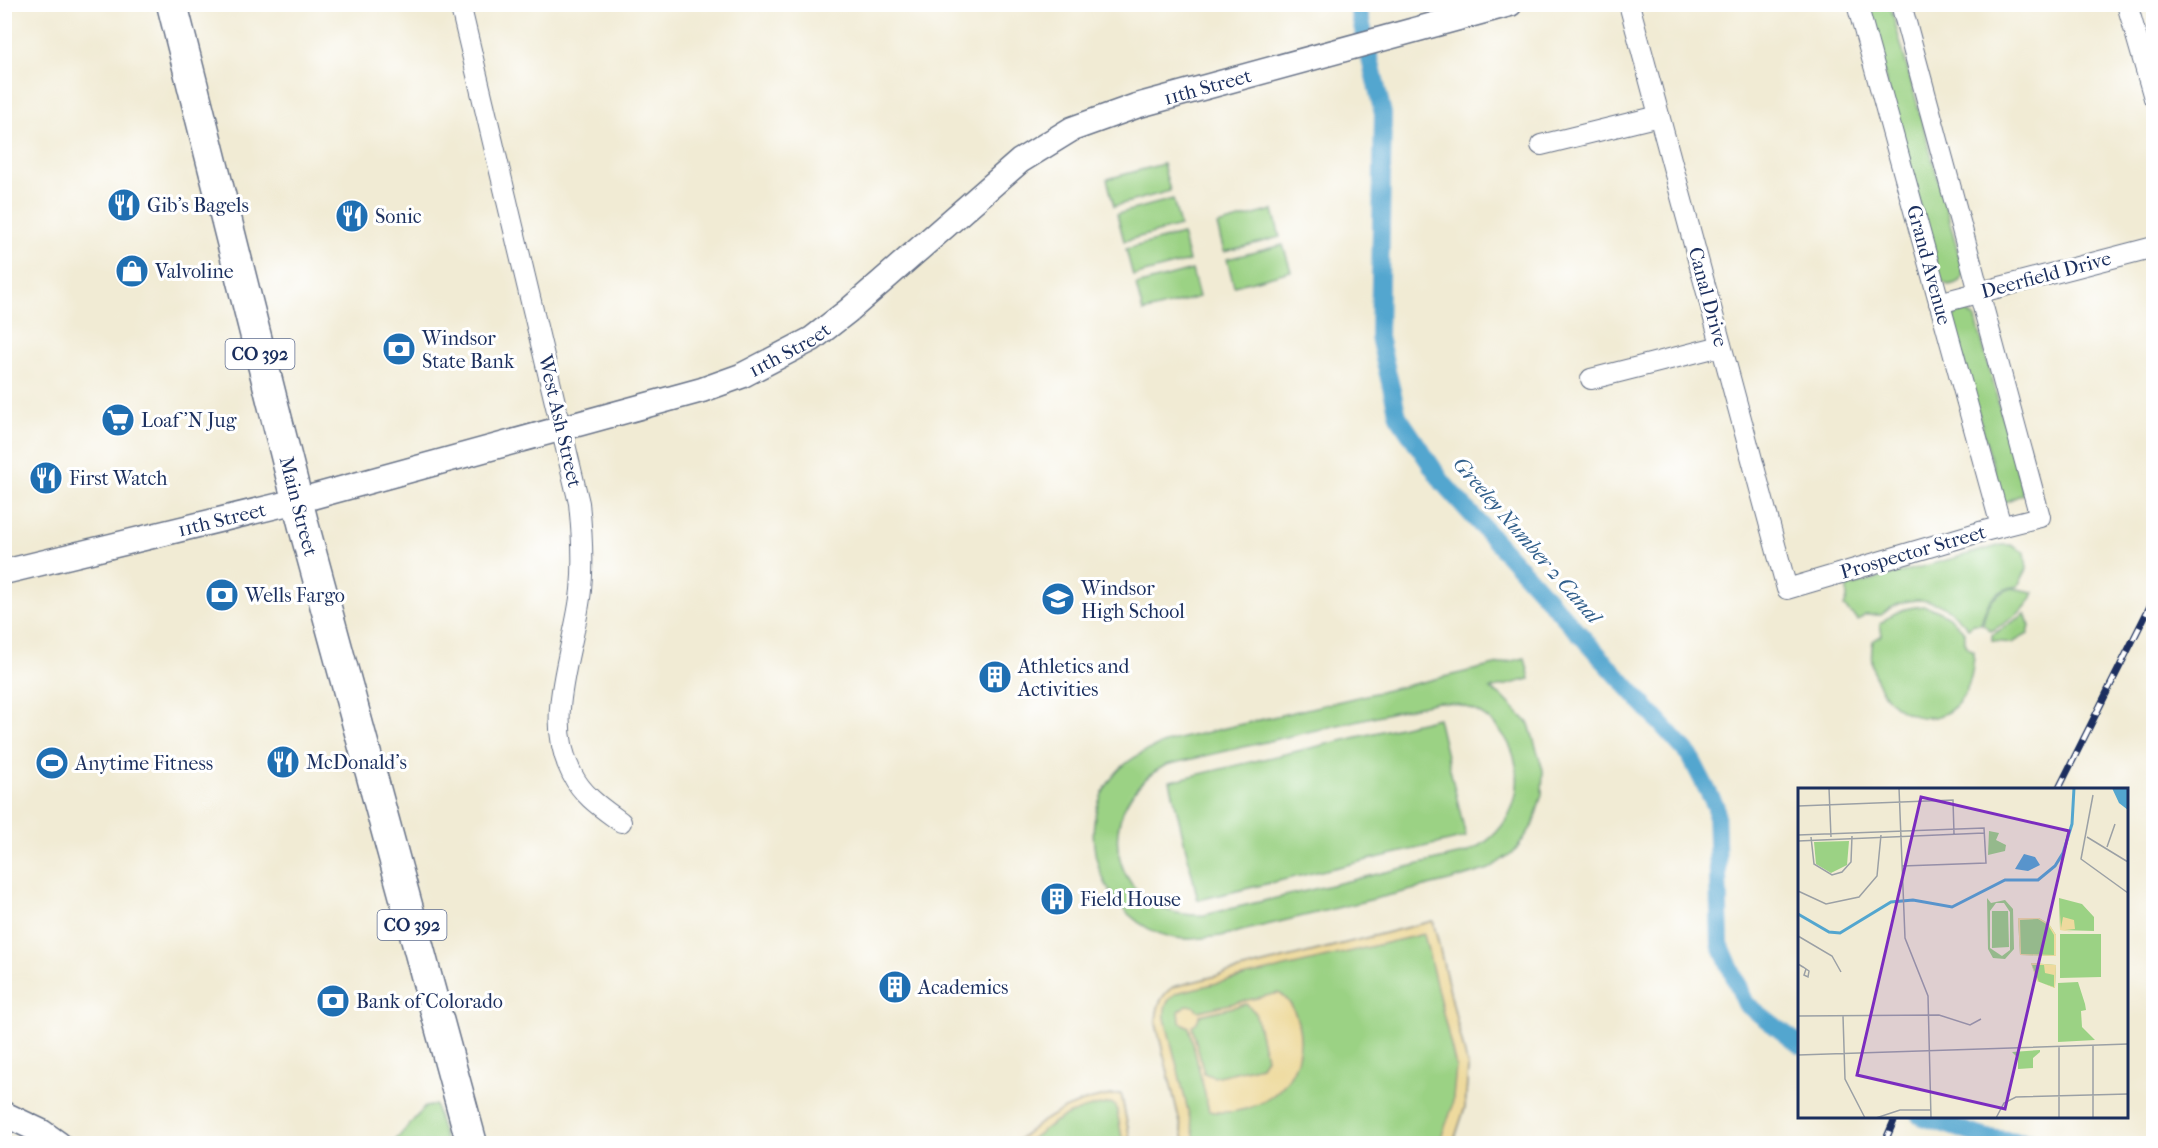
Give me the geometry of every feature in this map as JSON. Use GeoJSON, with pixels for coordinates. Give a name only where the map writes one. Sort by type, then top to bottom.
{"type":"FeatureCollection","features":[{"type":"Feature","properties":{"kind":"main road","name":"Main Street"},"geometry":{"type":"LineString","coordinates":[[172,4],[297,501],[472,1143]]}},
{"type":"Feature","properties":{"kind":"street","name":"West Ash Street"},"geometry":{"type":"LineString","coordinates":[[460,4],[563,428],[579,503],[583,561],[581,591],[559,727],[562,750],[572,774],[585,794],[621,822]]}},
{"type":"Feature","properties":{"kind":"street","name":"11th Street"},"geometry":{"type":"LineString","coordinates":[[4,572],[297,501],[702,390],[741,376],[778,359],[812,339],[848,311],[1020,161],[1072,129],[1136,106],[1510,4]]}},
{"type":"Feature","properties":{"kind":"street","name":"Canal Drive"},"geometry":{"type":"LineString","coordinates":[[1629,4],[1787,589]]}},
{"type":"Feature","properties":{"kind":"street","name":"Grand Avenue"},"geometry":{"type":"LineString","coordinates":[[1857,4],[2001,526]]}},
{"type":"Feature","properties":{"kind":"street","name":"Grand Avenue"},"geometry":{"type":"LineString","coordinates":[[1901,4],[2040,517]]}},
{"type":"Feature","properties":{"kind":"street"},"geometry":{"type":"LineString","coordinates":[[2127,4],[2154,98]]}},
{"type":"Feature","properties":{"kind":"street"},"geometry":{"type":"LineString","coordinates":[[1541,145],[1659,116]]}},
{"type":"Feature","properties":{"kind":"street","name":"Deerfield Drive"},"geometry":{"type":"LineString","coordinates":[[1940,303],[2154,247]]}},
{"type":"Feature","properties":{"kind":"street"},"geometry":{"type":"LineString","coordinates":[[1591,379],[1721,346]]}},
{"type":"Feature","properties":{"kind":"street","name":"Prospector Street"},"geometry":{"type":"LineString","coordinates":[[1787,589],[2001,526],[2040,517]]}},
{"type":"Feature","properties":{"kind":"street"},"geometry":{"type":"LineString","coordinates":[[4,1114],[42,1132],[59,1143]]}},
{"type":"Feature","properties":{"kind":"green space"},"geometry":{"type":"Polygon","coordinates":[[[1865,5],[1890,5],[1963,270],[1961,279],[1954,284],[1948,285],[1941,281],[1865,5]]]}},
{"type":"Feature","properties":{"kind":"green space"},"geometry":{"type":"Polygon","coordinates":[[[1163,164],[1170,191],[1114,206],[1107,179],[1163,164]]]}},
{"type":"Feature","properties":{"kind":"green space"},"geometry":{"type":"Polygon","coordinates":[[[1173,199],[1180,226],[1124,241],[1117,214],[1173,199]]]}},
{"type":"Feature","properties":{"kind":"green space"},"geometry":{"type":"Polygon","coordinates":[[[1273,210],[1280,237],[1224,252],[1217,225],[1273,210]]]}},
{"type":"Feature","properties":{"kind":"green space"},"geometry":{"type":"Polygon","coordinates":[[[1182,234],[1189,261],[1133,276],[1126,249],[1182,234]]]}},
{"type":"Feature","properties":{"kind":"green space"},"geometry":{"type":"Polygon","coordinates":[[[1283,245],[1291,271],[1234,286],[1227,259],[1283,245]]]}},
{"type":"Feature","properties":{"kind":"green space"},"geometry":{"type":"Polygon","coordinates":[[[1192,270],[1199,297],[1143,312],[1136,285],[1192,270]]]}},
{"type":"Feature","properties":{"kind":"green space"},"geometry":{"type":"Polygon","coordinates":[[[1966,311],[1976,319],[2023,494],[2005,502],[2003,502],[1952,320],[1957,313],[1966,311]]]}},
{"type":"Feature","properties":{"kind":"green space"},"geometry":{"type":"Polygon","coordinates":[[[2002,545],[2011,545],[2025,553],[2027,569],[2018,586],[1992,598],[1981,624],[1974,624],[1968,628],[1949,610],[1927,601],[1904,602],[1881,615],[1865,615],[1858,620],[1844,607],[1847,587],[2002,545]]]}},
{"type":"Feature","properties":{"kind":"green space"},"geometry":{"type":"Polygon","coordinates":[[[2012,588],[2034,592],[2022,610],[1991,631],[1983,624],[1988,606],[1995,597],[2012,588]]]}},
{"type":"Feature","properties":{"kind":"green space"},"geometry":{"type":"Polygon","coordinates":[[[1925,606],[1942,613],[1956,624],[1965,633],[1967,646],[1974,651],[1968,685],[1955,706],[1937,716],[1917,716],[1898,707],[1882,691],[1873,669],[1873,641],[1882,635],[1880,624],[1901,610],[1925,606]]]}},
{"type":"Feature","properties":{"kind":"green space"},"geometry":{"type":"Polygon","coordinates":[[[2025,614],[2030,626],[2028,634],[2012,643],[1992,641],[1992,635],[2025,614]]]}},
{"type":"Feature","properties":{"kind":"green space"},"geometry":{"type":"Polygon","coordinates":[[[1525,658],[1530,679],[1490,689],[1503,697],[1529,724],[1543,770],[1542,794],[1533,825],[1516,850],[1489,869],[1449,881],[1221,936],[1196,939],[1177,938],[1148,928],[1129,914],[1113,896],[1101,874],[1095,851],[1094,827],[1098,804],[1115,774],[1138,755],[1174,740],[1525,658]],[[1437,702],[1166,765],[1141,784],[1125,807],[1118,833],[1120,858],[1130,881],[1147,900],[1172,912],[1204,915],[1466,853],[1492,837],[1509,815],[1517,790],[1516,765],[1507,741],[1491,722],[1467,708],[1437,702]]]}},
{"type":"Feature","properties":{"kind":"green space"},"geometry":{"type":"Polygon","coordinates":[[[1438,718],[1466,837],[1198,900],[1170,781],[1438,718]]]}},
{"type":"Feature","properties":{"kind":"green space"},"geometry":{"type":"Polygon","coordinates":[[[1433,921],[1468,1068],[1465,1107],[1453,1144],[1185,1143],[1156,1023],[1160,1002],[1169,990],[1173,987],[1433,921]]]}},
{"type":"Feature","properties":{"kind":"green space"},"geometry":{"type":"Polygon","coordinates":[[[1121,1094],[1131,1143],[1015,1144],[1051,1116],[1091,1099],[1121,1094]]]}},
{"type":"Feature","properties":{"kind":"green space"},"geometry":{"type":"Polygon","coordinates":[[[435,1105],[446,1143],[397,1143],[396,1140],[425,1107],[435,1105]]]}},
{"type":"Feature","properties":{"kind":"sand"},"geometry":{"type":"Polygon","coordinates":[[[1433,921],[1468,1068],[1465,1107],[1453,1143],[1439,1143],[1452,1108],[1456,1067],[1424,934],[1180,992],[1173,996],[1166,1006],[1165,1018],[1196,1143],[1185,1143],[1156,1023],[1160,1002],[1169,990],[1173,987],[1433,921]]]}},
{"type":"Feature","properties":{"kind":"sand"},"geometry":{"type":"Polygon","coordinates":[[[1279,993],[1286,999],[1297,1018],[1300,1043],[1297,1061],[1289,1077],[1278,1091],[1263,1102],[1247,1109],[1228,1112],[1209,1111],[1189,1027],[1180,1022],[1179,1011],[1187,1005],[1199,1011],[1279,993]],[[1246,1004],[1200,1015],[1192,1026],[1204,1073],[1214,1077],[1261,1066],[1266,1058],[1255,1012],[1246,1004]]]}},
{"type":"Feature","properties":{"kind":"sand"},"geometry":{"type":"Polygon","coordinates":[[[1121,1094],[1131,1143],[1123,1143],[1116,1106],[1111,1103],[1069,1114],[1031,1139],[1015,1143],[1038,1124],[1063,1110],[1091,1099],[1121,1094]]]}},
{"type":"Feature","properties":{"kind":"waterway","name":"Greeley Number 2 Canal"},"geometry":{"type":"LineString","coordinates":[[1357,4],[1383,114],[1379,337],[1398,416],[1443,483],[1690,756],[1716,807],[1720,944],[1746,1004],[1798,1043]]}},
{"type":"Feature","properties":{"kind":"waterway","name":"Greeley Number 2 Canal"},"geometry":{"type":"LineString","coordinates":[[1926,1118],[1987,1138],[2045,1144]]}},
{"type":"Feature","properties":{"kind":"railway"},"geometry":{"type":"LineString","coordinates":[[2059,788],[2154,598]]}},
{"type":"Feature","properties":{"kind":"railway"},"geometry":{"type":"LineString","coordinates":[[1884,1144],[1895,1118]]}},
{"type":"Feature","properties":{"kind":"place","name":"Gib's Bagels"},"geometry":{"type":"Point","coordinates":[124,205]}},
{"type":"Feature","properties":{"kind":"place","name":"Sonic"},"geometry":{"type":"Point","coordinates":[352,216]}},
{"type":"Feature","properties":{"kind":"place","name":"Valvoline"},"geometry":{"type":"Point","coordinates":[132,271]}},
{"type":"Feature","properties":{"kind":"place","name":"Windsor State Bank"},"geometry":{"type":"Point","coordinates":[399,349]}},
{"type":"Feature","properties":{"kind":"place","name":"Loaf 'N Jug"},"geometry":{"type":"Point","coordinates":[118,420]}},
{"type":"Feature","properties":{"kind":"place","name":"First Watch"},"geometry":{"type":"Point","coordinates":[46,478]}},
{"type":"Feature","properties":{"kind":"place","name":"Wells Fargo"},"geometry":{"type":"Point","coordinates":[222,595]}},
{"type":"Feature","properties":{"kind":"place","name":"Windsor High School"},"geometry":{"type":"Point","coordinates":[1058,599]}},
{"type":"Feature","properties":{"kind":"place","name":"Athletics and Activities"},"geometry":{"type":"Point","coordinates":[995,677]}},
{"type":"Feature","properties":{"kind":"place","name":"McDonald's"},"geometry":{"type":"Point","coordinates":[283,762]}},
{"type":"Feature","properties":{"kind":"place","name":"Anytime Fitness"},"geometry":{"type":"Point","coordinates":[52,763]}},
{"type":"Feature","properties":{"kind":"place","name":"Field House"},"geometry":{"type":"Point","coordinates":[1057,899]}},
{"type":"Feature","properties":{"kind":"place","name":"Academics"},"geometry":{"type":"Point","coordinates":[895,987]}},
{"type":"Feature","properties":{"kind":"place","name":"Bank of Colorado"},"geometry":{"type":"Point","coordinates":[333,1001]}}]}
